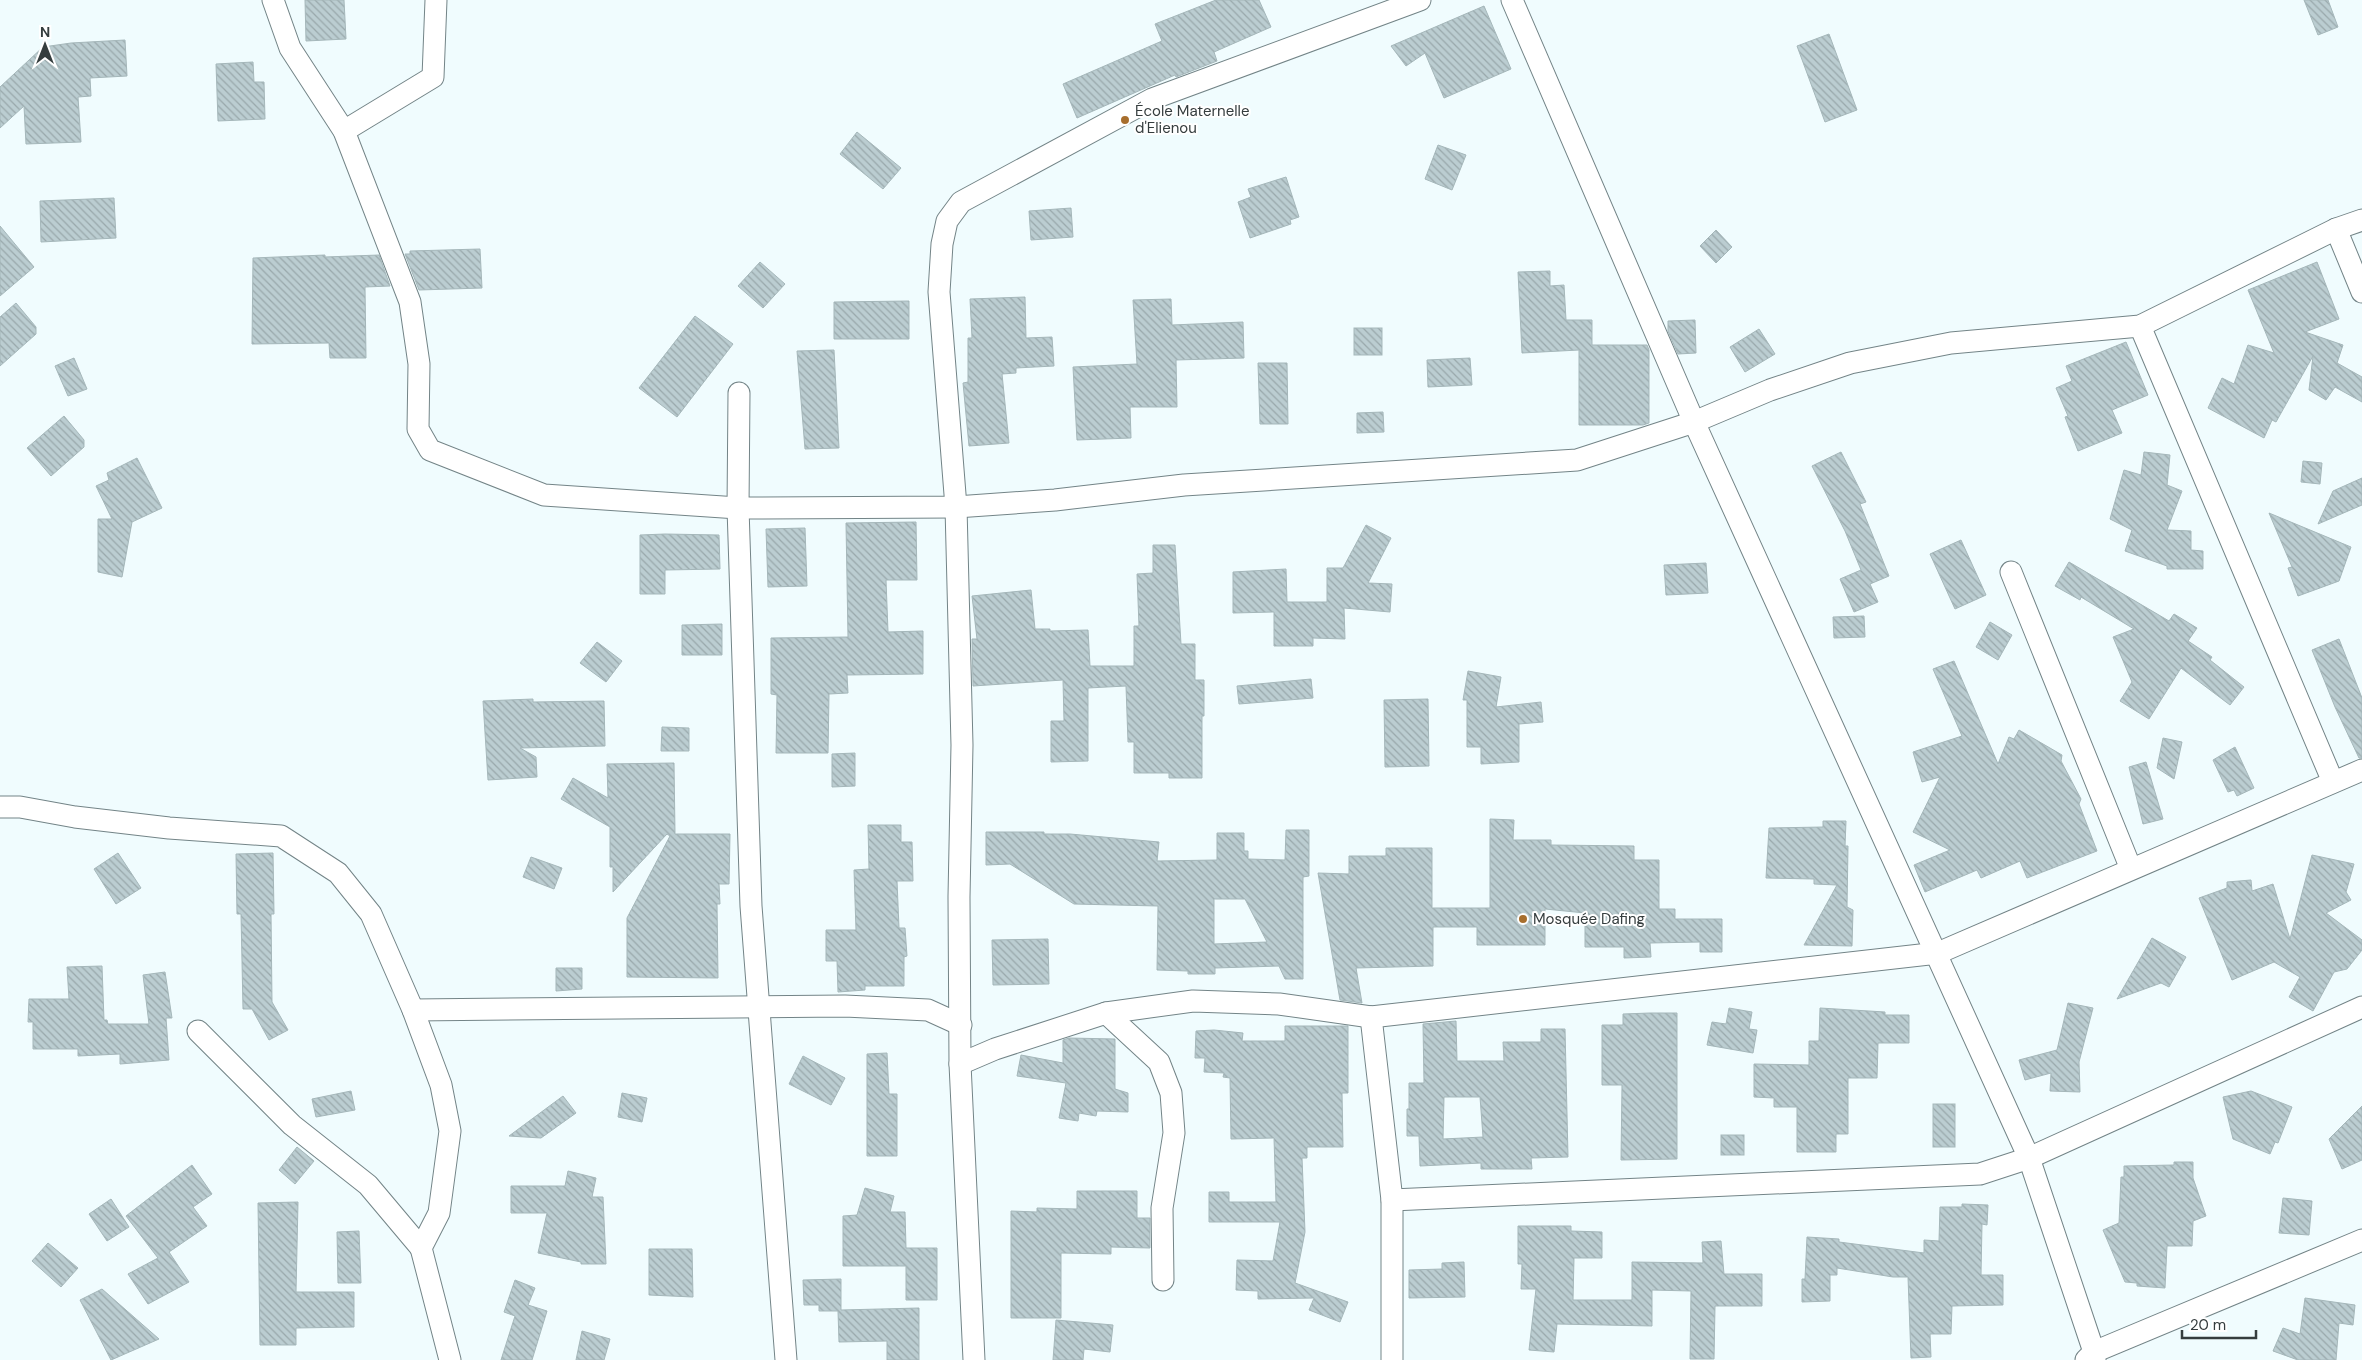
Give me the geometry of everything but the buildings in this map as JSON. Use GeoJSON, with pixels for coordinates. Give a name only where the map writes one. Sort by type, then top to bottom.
{"type":"FeatureCollection","features":[{"type":"Feature","properties":{"kind":"street"},"geometry":{"type":"LineString","coordinates":[[274,0],[290,48],[344,131],[410,302],[419,364],[418,429],[430,450],[544,495],[738,508],[956,506],[1055,500],[1184,485],[1577,460],[1694,422],[1770,390],[1850,363],[1951,343],[2140,326],[2336,229],[2362,220]]}},
{"type":"Feature","properties":{"kind":"street"},"geometry":{"type":"LineString","coordinates":[[344,131],[433,77],[436,0]]}},
{"type":"Feature","properties":{"kind":"street"},"geometry":{"type":"LineString","coordinates":[[974,1360],[960,1064],[958,897],[962,745],[956,506],[938,292],[942,244],[947,221],[961,202],[1152,99],[1420,0]]}},
{"type":"Feature","properties":{"kind":"street"},"geometry":{"type":"LineString","coordinates":[[1512,0],[1694,422],[1938,953],[2029,1158],[2092,1357],[2362,1240]]}},
{"type":"Feature","properties":{"kind":"street"},"geometry":{"type":"LineString","coordinates":[[2336,229],[2362,292]]}},
{"type":"Feature","properties":{"kind":"street"},"geometry":{"type":"LineString","coordinates":[[2140,326],[2333,782]]}},
{"type":"Feature","properties":{"kind":"street"},"geometry":{"type":"LineString","coordinates":[[739,393],[738,508],[752,906],[758,1008],[786,1360]]}},
{"type":"Feature","properties":{"kind":"street"},"geometry":{"type":"LineString","coordinates":[[2012,572],[2131,869]]}},
{"type":"Feature","properties":{"kind":"street"},"geometry":{"type":"LineString","coordinates":[[960,1064],[995,1049],[1106,1013],[1193,1001],[1279,1004],[1371,1017],[1938,953],[2362,770]]}},
{"type":"Feature","properties":{"kind":"street"},"geometry":{"type":"LineString","coordinates":[[0,807],[169,828],[281,836],[338,873],[371,914],[413,1010],[442,1085],[450,1131],[440,1213],[421,1248]]}},
{"type":"Feature","properties":{"kind":"street"},"geometry":{"type":"LineString","coordinates":[[413,1010],[845,1006],[928,1010],[961,1025]]}},
{"type":"Feature","properties":{"kind":"street"},"geometry":{"type":"LineString","coordinates":[[1392,1200],[1980,1174],[2029,1158],[2362,1007]]}},
{"type":"Feature","properties":{"kind":"street"},"geometry":{"type":"LineString","coordinates":[[1106,1013],[1159,1062],[1171,1093],[1174,1133],[1162,1208],[1163,1280]]}},
{"type":"Feature","properties":{"kind":"street"},"geometry":{"type":"LineString","coordinates":[[1371,1017],[1392,1200],[1392,1360]]}},
{"type":"Feature","properties":{"kind":"street"},"geometry":{"type":"LineString","coordinates":[[198,1031],[292,1125],[368,1185],[421,1248],[450,1360]]}},
{"type":"Feature","properties":{"kind":"place","name":"École Maternelle d'Elienou"},"geometry":{"type":"Point","coordinates":[1125,120]}},
{"type":"Feature","properties":{"kind":"place","name":"Mosquée Dafing"},"geometry":{"type":"Point","coordinates":[1523,919]}}]}
